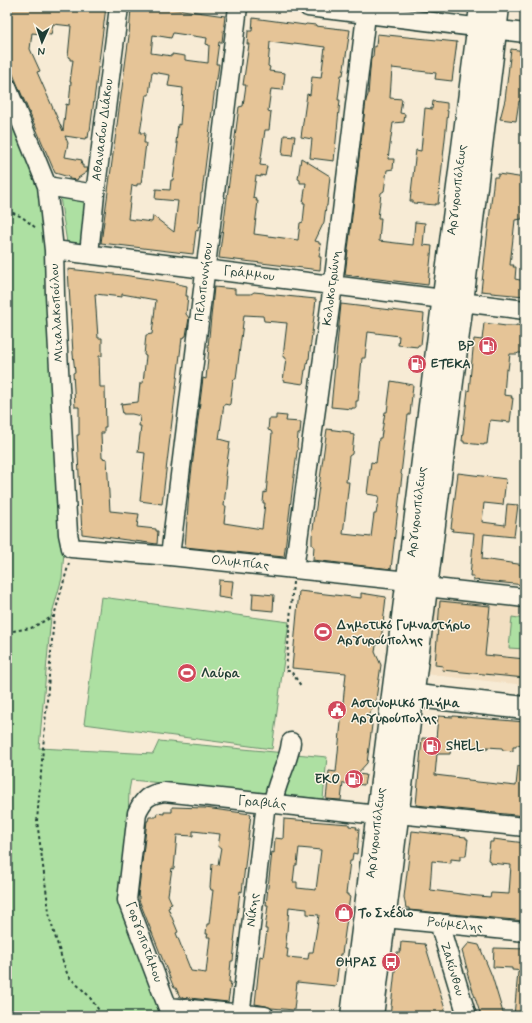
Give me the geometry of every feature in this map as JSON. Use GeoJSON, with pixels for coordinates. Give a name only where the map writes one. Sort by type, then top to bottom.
{"type":"FeatureCollection","features":[{"type":"Feature","properties":{"kind":"main road","name":"Αργυρουπόλεως"},"geometry":{"type":"LineString","coordinates":[[352,1016],[388,814],[488,18]]}},
{"type":"Feature","properties":{"kind":"main road"},"geometry":{"type":"LineString","coordinates":[[404,689],[525,695]]}},
{"type":"Feature","properties":{"kind":"main road"},"geometry":{"type":"LineString","coordinates":[[404,689],[525,708]]}},
{"type":"Feature","properties":{"kind":"main road","name":"Αργυρουπόλεως"},"geometry":{"type":"LineString","coordinates":[[372,1016],[385,918],[388,814]]}},
{"type":"Feature","properties":{"kind":"street","name":"Αθανασίου Διάκου"},"geometry":{"type":"LineString","coordinates":[[89,254],[94,194],[119,7]]}},
{"type":"Feature","properties":{"kind":"street","name":"Πελοποννήσου"},"geometry":{"type":"LineString","coordinates":[[170,556],[238,7]]}},
{"type":"Feature","properties":{"kind":"street"},"geometry":{"type":"LineString","coordinates":[[308,7],[488,18],[525,33]]}},
{"type":"Feature","properties":{"kind":"street"},"geometry":{"type":"LineString","coordinates":[[393,7],[525,23]]}},
{"type":"Feature","properties":{"kind":"street","name":"Κολοκοτρώνη"},"geometry":{"type":"LineString","coordinates":[[294,569],[333,285],[366,10]]}},
{"type":"Feature","properties":{"kind":"street","name":"Μιχαλακοπούλου"},"geometry":{"type":"LineString","coordinates":[[7,87],[47,186],[54,241],[55,295],[68,534],[71,548]]}},
{"type":"Feature","properties":{"kind":"street"},"geometry":{"type":"LineString","coordinates":[[47,186],[94,194]]}},
{"type":"Feature","properties":{"kind":"street","name":"Γράμμου"},"geometry":{"type":"LineString","coordinates":[[54,241],[89,254],[525,310]]}},
{"type":"Feature","properties":{"kind":"street","name":"Ολυμπίας"},"geometry":{"type":"LineString","coordinates":[[71,548],[170,556],[294,569],[525,598]]}},
{"type":"Feature","properties":{"kind":"street","name":"Νίκης"},"geometry":{"type":"LineString","coordinates":[[240,1015],[270,804],[290,753],[291,742]]}},
{"type":"Feature","properties":{"kind":"street","name":"Γραβιάς"},"geometry":{"type":"LineString","coordinates":[[147,799],[154,793],[164,792],[270,804],[525,827]]}},
{"type":"Feature","properties":{"kind":"street","name":"Γοργοποτάμου"},"geometry":{"type":"LineString","coordinates":[[147,799],[141,805],[137,813],[127,900],[170,1012]]}},
{"type":"Feature","properties":{"kind":"street","name":"Ρούμελης"},"geometry":{"type":"LineString","coordinates":[[385,918],[525,932]]}},
{"type":"Feature","properties":{"kind":"street","name":"Ζακύνθου"},"geometry":{"type":"LineString","coordinates":[[439,923],[467,1016]]}},
{"type":"Feature","properties":{"kind":"street"},"geometry":{"type":"LineString","coordinates":[[170,1012],[265,1016]]}},
{"type":"Feature","properties":{"kind":"path"},"geometry":{"type":"LineString","coordinates":[[7,210],[39,230],[45,232],[54,241]]}},
{"type":"Feature","properties":{"kind":"path"},"geometry":{"type":"LineString","coordinates":[[71,548],[70,559],[54,616],[37,827],[50,919],[62,959],[68,976],[88,995],[101,1016]]}},
{"type":"Feature","properties":{"kind":"path"},"geometry":{"type":"LineString","coordinates":[[294,569],[286,671],[291,671],[301,686]]}},
{"type":"Feature","properties":{"kind":"path"},"geometry":{"type":"LineString","coordinates":[[7,662],[8,633],[31,628],[54,616]]}},
{"type":"Feature","properties":{"kind":"shaded area"},"geometry":{"type":"Polygon","coordinates":[[[436,597],[525,606],[525,685],[425,674],[436,597]]]}},
{"type":"Feature","properties":{"kind":"green space"},"geometry":{"type":"Polygon","coordinates":[[[7,109],[38,188],[47,249],[64,551],[62,578],[51,617],[39,748],[153,754],[159,741],[327,757],[323,799],[131,780],[121,905],[166,1016],[7,1016],[7,109]]]}},
{"type":"Feature","properties":{"kind":"green space"},"geometry":{"type":"Polygon","coordinates":[[[60,197],[87,202],[81,245],[67,243],[60,197]]]}},
{"type":"Feature","properties":{"kind":"green space","name":"Λαύρα"},"geometry":{"type":"Polygon","coordinates":[[[101,597],[289,622],[272,749],[84,724],[101,597]]]}},
{"type":"Feature","properties":{"kind":"green space"},"geometry":{"type":"Polygon","coordinates":[[[512,617],[525,619],[525,649],[509,648],[512,617]]]}},
{"type":"Feature","properties":{"kind":"building"},"geometry":{"type":"Polygon","coordinates":[[[7,7],[106,7],[88,138],[86,137],[85,139],[65,136],[68,143],[65,157],[82,160],[81,165],[83,165],[83,168],[88,168],[87,172],[77,180],[69,179],[69,177],[55,173],[7,60],[7,7]],[[53,24],[51,35],[32,33],[30,49],[40,71],[37,72],[63,131],[66,104],[69,105],[73,60],[70,60],[68,57],[71,26],[53,24]]]}},
{"type":"Feature","properties":{"kind":"building"},"geometry":{"type":"Polygon","coordinates":[[[131,7],[161,7],[225,16],[222,42],[219,42],[216,64],[219,64],[201,193],[198,231],[196,230],[193,254],[101,243],[129,36],[131,7]],[[173,33],[171,38],[153,35],[151,53],[185,56],[185,60],[208,63],[209,45],[206,44],[207,38],[173,33]],[[152,72],[149,95],[146,95],[140,133],[145,133],[144,143],[146,143],[141,184],[137,184],[137,186],[132,185],[128,219],[152,222],[153,216],[174,232],[178,201],[155,199],[156,189],[170,190],[171,180],[173,180],[183,88],[168,86],[170,75],[152,72]]]}},
{"type":"Feature","properties":{"kind":"building"},"geometry":{"type":"Polygon","coordinates":[[[253,18],[350,30],[343,75],[341,75],[334,161],[310,158],[312,139],[301,137],[307,94],[310,95],[312,77],[321,78],[325,47],[270,42],[269,71],[285,73],[283,90],[271,89],[268,111],[271,112],[269,130],[265,130],[260,165],[267,166],[265,176],[256,176],[253,198],[257,199],[256,201],[258,201],[254,234],[298,240],[300,223],[303,222],[305,203],[303,203],[306,183],[300,183],[300,180],[298,179],[301,158],[330,176],[324,222],[315,241],[321,244],[319,257],[321,257],[320,270],[219,258],[239,107],[243,106],[246,85],[243,85],[249,44],[247,44],[248,31],[252,31],[253,18]]]}},
{"type":"Feature","properties":{"kind":"building"},"geometry":{"type":"Polygon","coordinates":[[[377,34],[457,42],[452,81],[435,79],[436,73],[392,68],[390,98],[402,99],[400,113],[405,114],[404,122],[393,123],[388,159],[394,159],[393,169],[387,170],[384,191],[381,193],[378,218],[381,218],[379,241],[413,245],[415,222],[425,223],[423,245],[432,246],[428,285],[345,275],[366,100],[368,95],[371,57],[373,57],[374,46],[376,47],[377,34]]]}},
{"type":"Feature","properties":{"kind":"building"},"geometry":{"type":"Polygon","coordinates":[[[511,49],[525,51],[525,101],[519,101],[516,121],[500,119],[505,100],[511,49]]]}},
{"type":"Feature","properties":{"kind":"building"},"geometry":{"type":"Polygon","coordinates":[[[433,101],[447,103],[448,111],[438,204],[435,205],[413,203],[413,201],[410,201],[416,150],[421,151],[425,108],[432,109],[433,101]]]}},
{"type":"Feature","properties":{"kind":"building"},"geometry":{"type":"Polygon","coordinates":[[[284,135],[295,136],[292,156],[282,155],[284,135]]]}},
{"type":"Feature","properties":{"kind":"building"},"geometry":{"type":"Polygon","coordinates":[[[498,174],[525,178],[525,195],[522,219],[515,220],[510,265],[514,265],[513,267],[516,267],[515,279],[525,281],[525,296],[481,291],[494,177],[498,177],[498,174]]]}},
{"type":"Feature","properties":{"kind":"building"},"geometry":{"type":"Polygon","coordinates":[[[68,269],[123,275],[178,283],[187,286],[186,296],[188,296],[186,314],[189,318],[186,336],[182,338],[162,504],[140,501],[145,453],[138,452],[141,426],[139,426],[140,416],[123,414],[121,404],[138,402],[140,383],[143,383],[146,356],[144,355],[146,335],[152,334],[156,300],[122,294],[122,297],[95,294],[98,338],[102,338],[102,356],[99,356],[100,387],[105,387],[106,427],[104,427],[104,433],[101,433],[102,458],[107,459],[110,511],[139,514],[137,527],[156,529],[156,531],[158,531],[157,544],[82,534],[77,435],[79,435],[79,407],[75,407],[73,373],[75,372],[68,269]]]}},
{"type":"Feature","properties":{"kind":"building"},"geometry":{"type":"Polygon","coordinates":[[[214,287],[235,289],[235,294],[251,294],[254,292],[316,299],[309,359],[305,370],[303,384],[283,381],[286,358],[283,357],[287,323],[264,321],[263,316],[244,315],[236,379],[233,380],[230,404],[224,404],[219,439],[230,442],[225,476],[227,476],[224,523],[262,529],[265,503],[263,503],[264,492],[266,493],[272,433],[268,430],[269,419],[276,419],[276,415],[287,416],[286,421],[301,422],[300,434],[298,434],[298,449],[284,557],[185,547],[189,492],[203,378],[206,379],[214,287]]]}},
{"type":"Feature","properties":{"kind":"building"},"geometry":{"type":"Polygon","coordinates":[[[341,304],[424,314],[421,345],[418,345],[418,347],[398,345],[399,336],[368,332],[365,358],[362,358],[358,401],[356,401],[356,408],[352,409],[331,407],[341,304]]]}},
{"type":"Feature","properties":{"kind":"building"},"geometry":{"type":"Polygon","coordinates":[[[484,323],[506,326],[525,326],[525,347],[523,353],[510,354],[508,370],[506,369],[504,395],[512,396],[511,398],[513,398],[510,422],[490,420],[487,444],[484,445],[464,443],[464,441],[462,441],[474,339],[482,340],[484,323]]]}},
{"type":"Feature","properties":{"kind":"building"},"geometry":{"type":"Polygon","coordinates":[[[391,381],[413,385],[410,415],[408,415],[391,569],[313,560],[314,546],[312,545],[312,536],[327,429],[350,432],[350,434],[354,435],[352,454],[349,456],[346,482],[349,482],[343,534],[371,537],[374,514],[376,514],[379,496],[367,494],[371,462],[376,463],[379,438],[381,438],[385,412],[387,412],[391,381]]]}},
{"type":"Feature","properties":{"kind":"building"},"geometry":{"type":"Polygon","coordinates":[[[458,473],[506,479],[503,505],[484,503],[482,522],[505,525],[507,504],[518,505],[514,537],[484,534],[482,559],[525,565],[525,585],[473,580],[474,576],[470,576],[474,533],[452,531],[453,529],[451,528],[458,473]]]}},
{"type":"Feature","properties":{"kind":"building"},"geometry":{"type":"Polygon","coordinates":[[[219,580],[233,581],[231,599],[218,597],[219,580]]]}},
{"type":"Feature","properties":{"kind":"building"},"geometry":{"type":"Polygon","coordinates":[[[299,591],[361,598],[361,593],[386,597],[381,641],[376,646],[375,652],[381,665],[375,706],[368,715],[372,725],[367,763],[357,774],[366,775],[364,785],[343,783],[341,800],[326,799],[329,771],[336,772],[346,673],[292,668],[299,591]]]}},
{"type":"Feature","properties":{"kind":"building"},"geometry":{"type":"Polygon","coordinates":[[[253,593],[274,595],[273,611],[252,609],[253,593]]]}},
{"type":"Feature","properties":{"kind":"building"},"geometry":{"type":"Polygon","coordinates":[[[440,601],[490,606],[485,655],[525,659],[525,678],[442,670],[443,666],[435,665],[440,601]]]}},
{"type":"Feature","properties":{"kind":"building"},"geometry":{"type":"Polygon","coordinates":[[[438,716],[525,722],[525,746],[516,745],[516,747],[513,747],[513,751],[503,750],[502,748],[487,747],[487,749],[476,748],[477,746],[451,744],[450,754],[437,754],[435,775],[468,779],[468,781],[516,786],[518,766],[525,767],[525,816],[416,805],[422,738],[436,739],[438,716]]]}},
{"type":"Feature","properties":{"kind":"building"},"geometry":{"type":"Polygon","coordinates":[[[172,807],[205,808],[251,814],[242,892],[240,891],[233,961],[231,961],[229,982],[231,982],[228,1002],[180,997],[176,988],[174,988],[139,900],[138,896],[147,821],[149,817],[156,817],[157,813],[164,814],[164,812],[172,812],[172,807]],[[193,831],[193,836],[177,835],[174,869],[172,868],[168,895],[172,904],[169,905],[170,907],[168,908],[191,971],[206,973],[210,937],[207,937],[208,934],[206,934],[207,924],[209,924],[213,890],[211,890],[210,887],[212,864],[218,865],[221,847],[218,847],[220,834],[193,831]]]}},
{"type":"Feature","properties":{"kind":"building"},"geometry":{"type":"Polygon","coordinates":[[[284,819],[349,824],[349,826],[357,827],[356,829],[359,829],[357,854],[353,853],[352,861],[350,861],[346,894],[350,896],[336,986],[297,982],[294,1010],[271,1008],[255,1004],[260,956],[263,957],[267,931],[267,929],[265,929],[268,905],[266,905],[272,852],[274,853],[275,838],[283,839],[284,819]],[[299,848],[293,882],[297,882],[297,888],[316,890],[321,850],[299,848]],[[289,907],[286,943],[286,949],[288,949],[287,957],[308,959],[309,952],[313,952],[319,915],[307,914],[307,909],[289,907]]]}},
{"type":"Feature","properties":{"kind":"building"},"geometry":{"type":"Polygon","coordinates":[[[412,831],[466,837],[466,839],[468,839],[466,856],[460,856],[460,860],[451,859],[451,863],[432,861],[430,889],[468,895],[490,897],[491,893],[509,894],[511,865],[490,863],[488,860],[490,842],[493,842],[493,839],[525,843],[525,921],[409,910],[409,908],[406,908],[404,897],[412,831]]]}},
{"type":"Feature","properties":{"kind":"building"},"geometry":{"type":"Polygon","coordinates":[[[401,942],[425,944],[445,1009],[442,1016],[390,1016],[397,952],[400,952],[401,942]]]}},
{"type":"Feature","properties":{"kind":"building"},"geometry":{"type":"Polygon","coordinates":[[[469,943],[479,945],[492,976],[504,1016],[481,1016],[467,973],[462,951],[469,943]]]}},
{"type":"Feature","properties":{"kind":"building"},"geometry":{"type":"Polygon","coordinates":[[[494,948],[525,949],[525,971],[512,970],[512,968],[493,967],[494,948]]]}},
{"type":"Feature","properties":{"kind":"building"},"geometry":{"type":"Polygon","coordinates":[[[518,972],[525,972],[525,1016],[514,1016],[518,972]]]}},
{"type":"Feature","properties":{"kind":"place","name":"BP"},"geometry":{"type":"Point","coordinates":[488,346]}},
{"type":"Feature","properties":{"kind":"place","name":"ΕΤΕΚΑ"},"geometry":{"type":"Point","coordinates":[417,364]}},
{"type":"Feature","properties":{"kind":"place","name":"Δημοτικό Γυμναστήριο Αργυρούπολης"},"geometry":{"type":"Point","coordinates":[323,632]}},
{"type":"Feature","properties":{"kind":"place","name":"Λαύρα"},"geometry":{"type":"Point","coordinates":[187,673]}},
{"type":"Feature","properties":{"kind":"place","name":"Αστυνομικό Τμήμα Αργυρούπολης"},"geometry":{"type":"Point","coordinates":[337,710]}},
{"type":"Feature","properties":{"kind":"place","name":"SHELL"},"geometry":{"type":"Point","coordinates":[432,746]}},
{"type":"Feature","properties":{"kind":"place","name":"EKO"},"geometry":{"type":"Point","coordinates":[354,779]}},
{"type":"Feature","properties":{"kind":"place","name":"Το Σχέδιο"},"geometry":{"type":"Point","coordinates":[344,913]}},
{"type":"Feature","properties":{"kind":"place","name":"ΘΗΡΑΣ"},"geometry":{"type":"Point","coordinates":[391,962]}}]}
